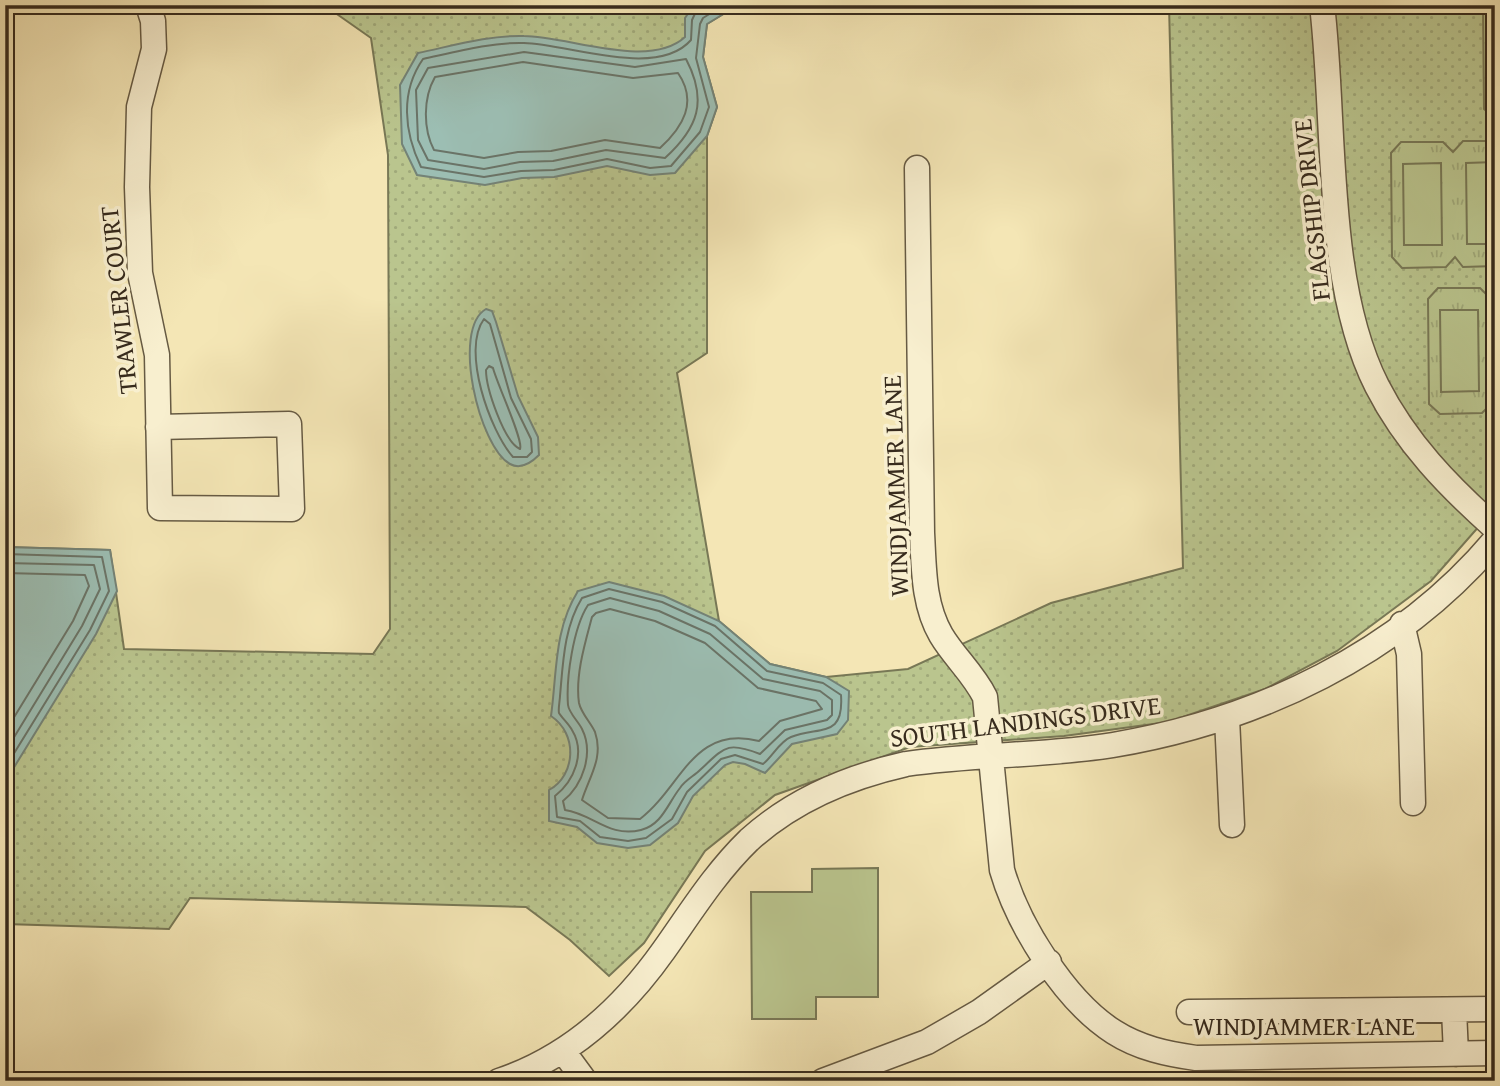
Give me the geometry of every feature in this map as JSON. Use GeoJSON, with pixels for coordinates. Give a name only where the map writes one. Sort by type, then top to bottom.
{"type":"FeatureCollection","features":[{"type":"Feature","properties":{"kind":"street","name":"TRAWLER COURT"},"geometry":{"type":"LineString","coordinates":[[148,5],[153,21],[154,49],[139,107],[139,273],[157,355],[158,427],[160,508],[292,509],[289,424],[158,427]]}},
{"type":"Feature","properties":{"kind":"street","name":"FLAGSHIP DRIVE"},"geometry":{"type":"LineString","coordinates":[[1322,5],[1341,254],[1351,309],[1366,360],[1391,410],[1423,458],[1495,528]]}},
{"type":"Feature","properties":{"kind":"street","name":"WINDJAMMER LANE"},"geometry":{"type":"LineString","coordinates":[[917,169],[925,587],[931,613],[942,636],[974,675],[985,697],[1002,870],[1010,897],[1021,920],[1049,962],[1088,1010],[1114,1032],[1141,1046],[1169,1054],[1196,1058],[1495,1053]]}},
{"type":"Feature","properties":{"kind":"street","name":"SOUTH LANDINGS DRIVE"},"geometry":{"type":"LineString","coordinates":[[499,1081],[563,1051],[607,1016],[646,973],[710,883],[740,849],[770,823],[819,793],[876,771],[937,760],[1110,745],[1182,731],[1227,718],[1312,682],[1363,653],[1459,578],[1495,540]]}},
{"type":"Feature","properties":{"kind":"street"},"geometry":{"type":"LineString","coordinates":[[1402,624],[1409,654],[1413,803]]}},
{"type":"Feature","properties":{"kind":"street"},"geometry":{"type":"LineString","coordinates":[[1227,718],[1232,825]]}},
{"type":"Feature","properties":{"kind":"street"},"geometry":{"type":"LineString","coordinates":[[822,1081],[927,1042],[979,1012],[1049,962]]}},
{"type":"Feature","properties":{"kind":"street"},"geometry":{"type":"LineString","coordinates":[[1189,1012],[1495,1009]]}},
{"type":"Feature","properties":{"kind":"street"},"geometry":{"type":"LineString","coordinates":[[1454,1010],[1456,1054]]}},
{"type":"Feature","properties":{"kind":"street"},"geometry":{"type":"LineString","coordinates":[[563,1051],[585,1081]]}},
{"type":"Feature","properties":{"kind":"green space"},"geometry":{"type":"Polygon","coordinates":[[[324,5],[738,5],[707,24],[703,57],[717,107],[707,136],[707,353],[677,373],[719,621],[770,664],[826,677],[908,669],[1051,603],[1183,568],[1169,5],[1495,5],[1495,508],[1431,581],[1337,651],[1265,689],[1168,722],[1064,736],[910,747],[775,795],[705,851],[644,943],[609,976],[570,940],[526,907],[190,898],[169,929],[5,924],[5,547],[110,550],[124,649],[373,654],[390,629],[388,155],[371,38],[324,5]]]}},
{"type":"Feature","properties":{"kind":"green space"},"geometry":{"type":"Polygon","coordinates":[[[1483,5],[1495,5],[1495,118],[1484,109],[1483,5]]]}},
{"type":"Feature","properties":{"kind":"green space"},"geometry":{"type":"Polygon","coordinates":[[[1463,141],[1495,141],[1495,266],[1463,267],[1455,257],[1446,267],[1402,268],[1392,257],[1391,153],[1401,142],[1443,142],[1453,152],[1463,141]]]}},
{"type":"Feature","properties":{"kind":"green space"},"geometry":{"type":"Polygon","coordinates":[[[1495,162],[1495,244],[1467,244],[1466,163],[1495,162]]]}},
{"type":"Feature","properties":{"kind":"green space"},"geometry":{"type":"Polygon","coordinates":[[[1441,163],[1442,245],[1404,245],[1403,164],[1441,163]]]}},
{"type":"Feature","properties":{"kind":"green space"},"geometry":{"type":"Polygon","coordinates":[[[1438,288],[1480,288],[1490,298],[1495,294],[1495,405],[1492,403],[1482,413],[1440,414],[1429,404],[1428,299],[1438,288]]]}},
{"type":"Feature","properties":{"kind":"green space"},"geometry":{"type":"Polygon","coordinates":[[[1440,310],[1478,310],[1479,391],[1441,392],[1440,310]]]}},
{"type":"Feature","properties":{"kind":"green space"},"geometry":{"type":"Polygon","coordinates":[[[878,868],[878,997],[816,997],[816,1019],[752,1019],[751,892],[812,892],[812,869],[878,868]]]}},
{"type":"Feature","properties":{"kind":"water"},"geometry":{"type":"Polygon","coordinates":[[[694,5],[738,5],[707,24],[703,57],[717,107],[707,136],[675,173],[650,175],[607,166],[554,177],[522,178],[485,185],[417,175],[402,144],[400,85],[418,53],[511,36],[542,37],[608,49],[651,51],[670,46],[685,37],[685,18],[694,5]]]}},
{"type":"Feature","properties":{"kind":"water"},"geometry":{"type":"Polygon","coordinates":[[[486,309],[492,311],[518,396],[538,437],[539,455],[522,466],[510,464],[499,453],[488,435],[473,388],[471,339],[476,321],[486,309]]]}},
{"type":"Feature","properties":{"kind":"water"},"geometry":{"type":"Polygon","coordinates":[[[5,547],[110,550],[117,591],[96,634],[5,782],[5,547]]]}},
{"type":"Feature","properties":{"kind":"water"},"geometry":{"type":"Polygon","coordinates":[[[609,582],[664,596],[719,621],[770,664],[826,677],[849,691],[848,720],[837,734],[792,744],[765,773],[745,764],[733,762],[725,765],[693,796],[678,823],[650,845],[628,848],[597,843],[577,827],[549,821],[549,790],[564,775],[570,754],[566,733],[551,716],[560,636],[578,591],[609,582]]]}}]}
